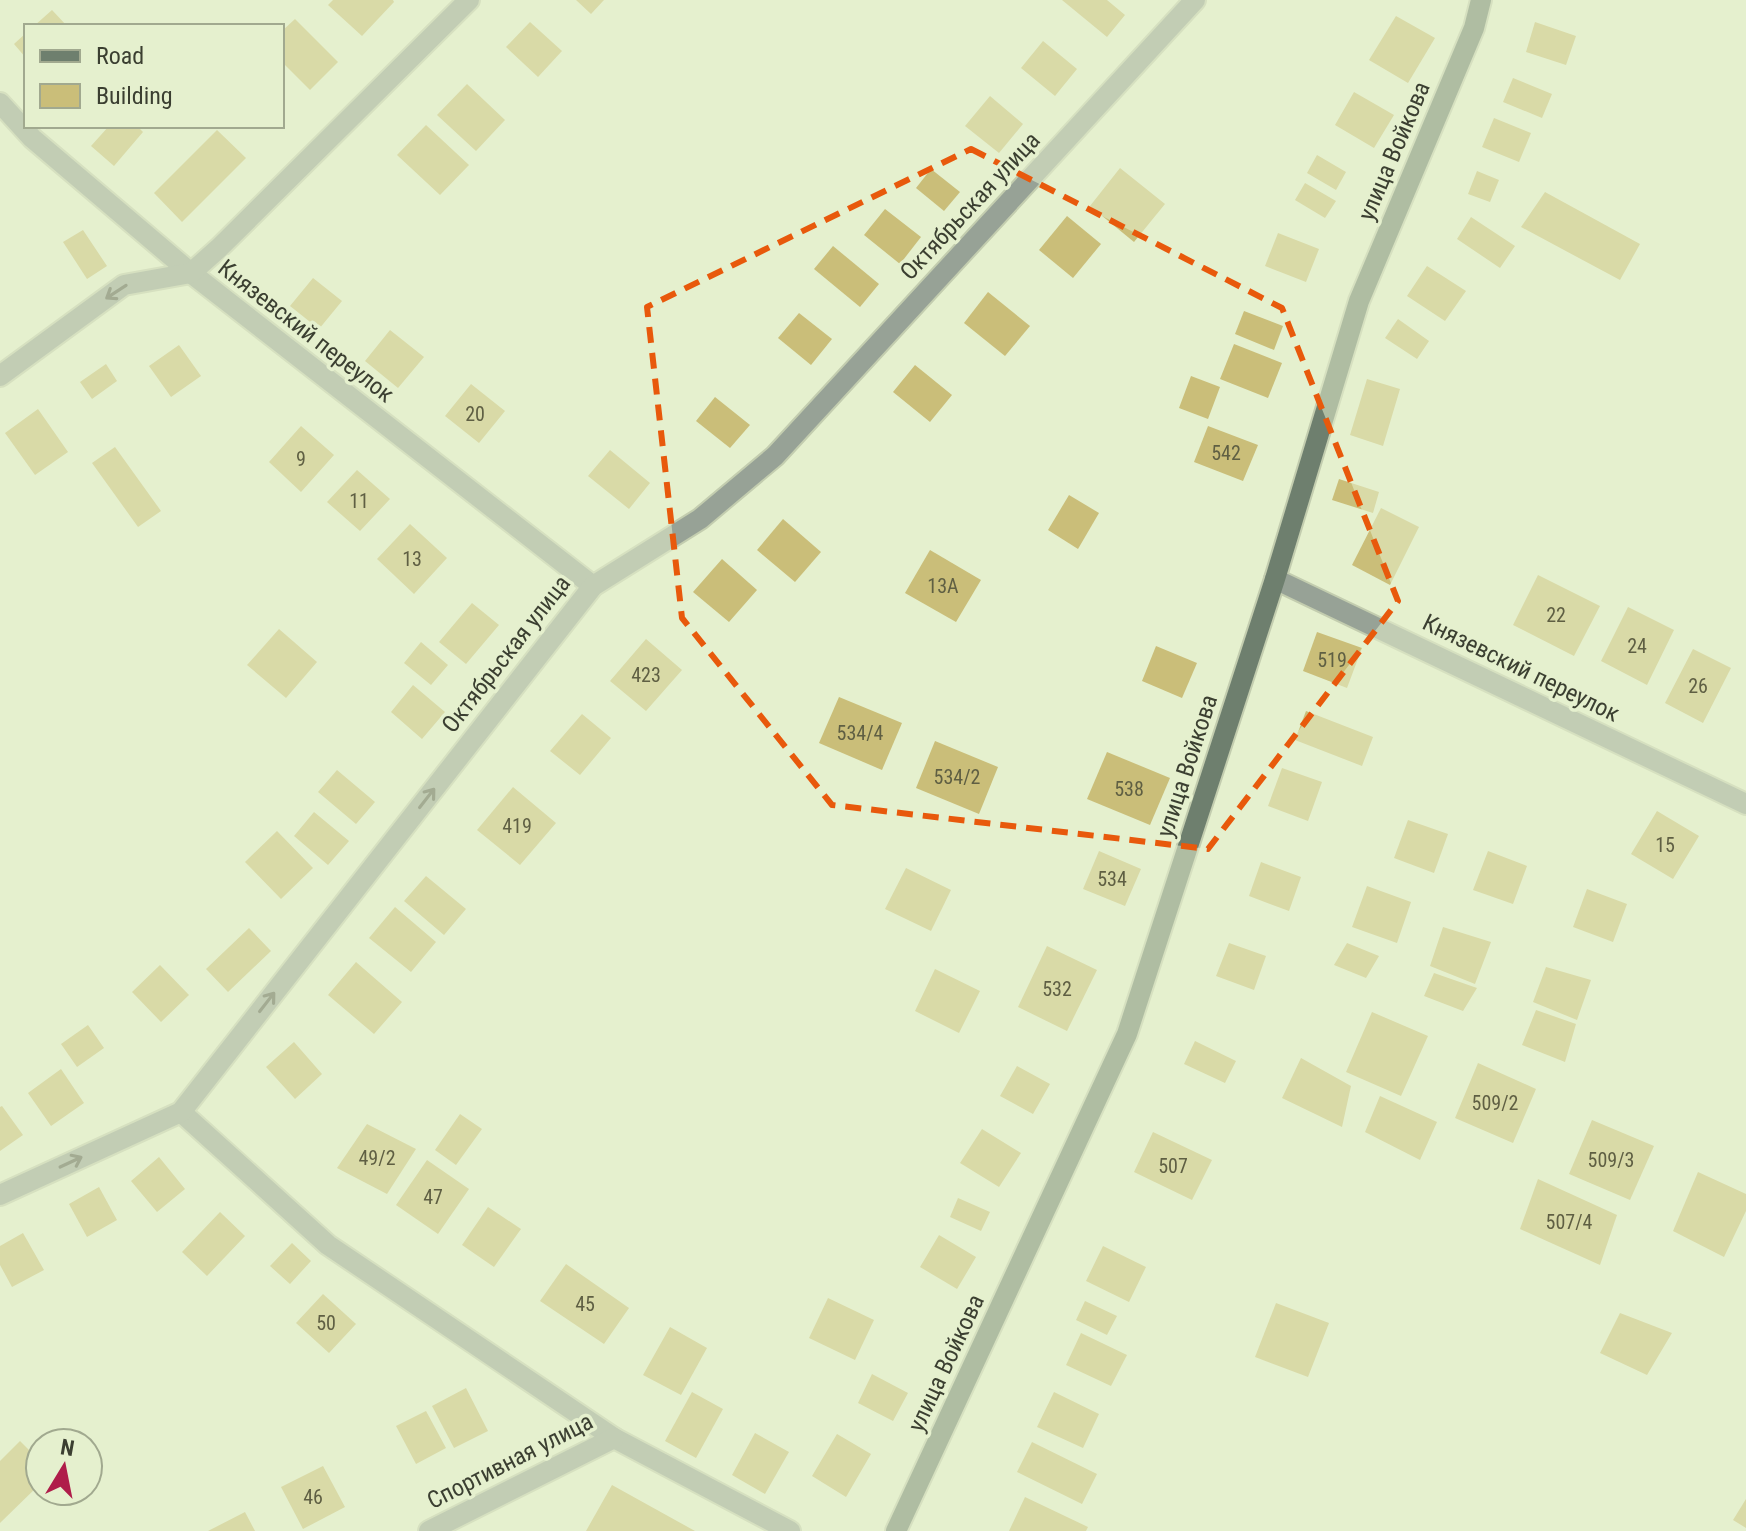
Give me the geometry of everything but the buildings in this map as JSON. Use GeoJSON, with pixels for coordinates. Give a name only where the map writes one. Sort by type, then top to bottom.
{"type":"FeatureCollection","features":[{"type":"Feature","properties":{"kind":"street"},"geometry":{"type":"LineString","coordinates":[[0,376],[124,285],[191,273],[469,0]]}},
{"type":"Feature","properties":{"kind":"street","name":"Октябрьская улица"},"geometry":{"type":"LineString","coordinates":[[0,1195],[181,1112],[593,586],[700,519],[775,456],[1195,0]]}},
{"type":"Feature","properties":{"kind":"street","name":"улица Войкова"},"geometry":{"type":"LineString","coordinates":[[896,1531],[1127,1034],[1275,579],[1359,301],[1474,28],[1481,0]]}},
{"type":"Feature","properties":{"kind":"street","name":"Князевский переулок"},"geometry":{"type":"LineString","coordinates":[[0,103],[32,138],[191,273],[593,586]]}},
{"type":"Feature","properties":{"kind":"street","name":"Князевский переулок"},"geometry":{"type":"LineString","coordinates":[[1275,579],[1746,804]]}},
{"type":"Feature","properties":{"kind":"street"},"geometry":{"type":"LineString","coordinates":[[181,1112],[328,1245],[614,1438],[790,1531]]}},
{"type":"Feature","properties":{"kind":"street","name":"Спортивная улица"},"geometry":{"type":"LineString","coordinates":[[429,1531],[614,1438]]}},
{"type":"Feature","properties":{"kind":"highlighted area"},"geometry":{"type":"Polygon","coordinates":[[[971,149],[1282,308],[1398,601],[1208,849],[832,805],[682,618],[647,307],[971,149]]]}}]}
